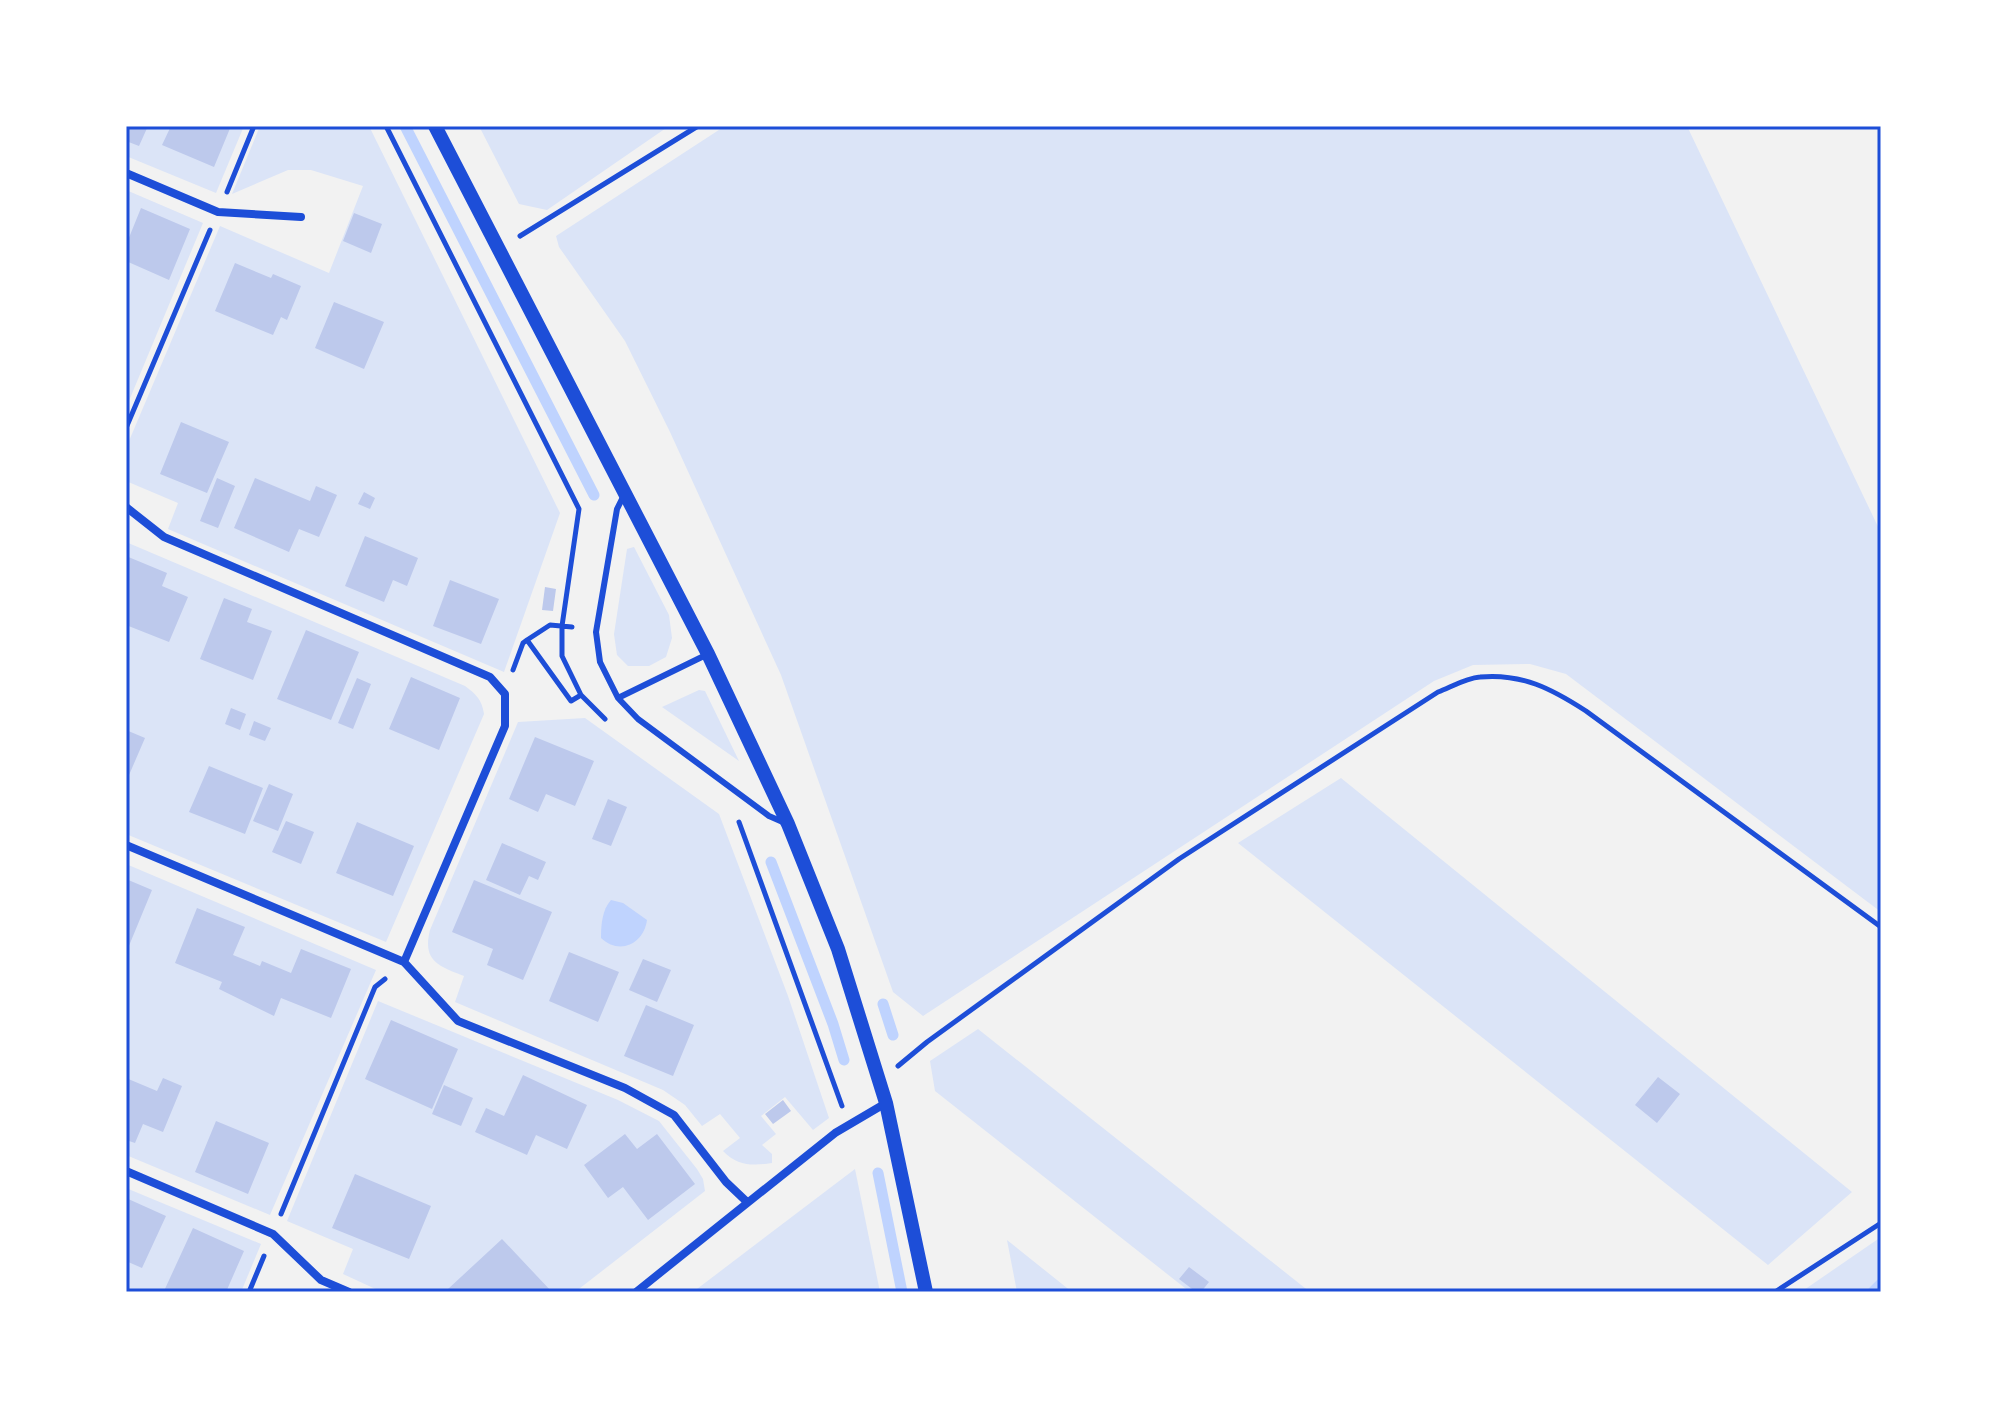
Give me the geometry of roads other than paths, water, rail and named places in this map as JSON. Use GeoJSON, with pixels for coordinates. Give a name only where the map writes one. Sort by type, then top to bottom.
{"type":"FeatureCollection","features":[{"type":"Feature","properties":{"kind":"street"},"geometry":{"type":"LineString","coordinates":[[435,126],[708,654],[788,824],[838,949],[886,1103],[926,1292]]}},
{"type":"Feature","properties":{"kind":"street"},"geometry":{"type":"LineString","coordinates":[[126,173],[218,212],[301,217]]}},
{"type":"Feature","properties":{"kind":"street"},"geometry":{"type":"LineString","coordinates":[[126,507],[164,537],[490,677],[505,694],[505,726],[404,962]]}},
{"type":"Feature","properties":{"kind":"street"},"geometry":{"type":"LineString","coordinates":[[126,845],[404,962],[458,1021],[625,1088],[674,1115],[726,1182],[747,1202]]}},
{"type":"Feature","properties":{"kind":"street"},"geometry":{"type":"LineString","coordinates":[[636,1292],[835,1133],[886,1103]]}},
{"type":"Feature","properties":{"kind":"street"},"geometry":{"type":"LineString","coordinates":[[126,1171],[273,1234],[321,1280],[349,1292]]}},
{"type":"Feature","properties":{"kind":"lane"},"geometry":{"type":"LineString","coordinates":[[625,493],[617,509],[596,632],[600,662],[618,698],[638,719],[749,802],[788,824]]}},
{"type":"Feature","properties":{"kind":"lane"},"geometry":{"type":"LineString","coordinates":[[618,698],[708,654]]}},
{"type":"Feature","properties":{"kind":"water"},"geometry":{"type":"Polygon","coordinates":[[[611,900],[623,903],[647,920],[636,941],[616,946],[601,938],[604,913],[611,900]]]}},
{"type":"Feature","properties":{"kind":"waterway"},"geometry":{"type":"LineString","coordinates":[[405,126],[594,495]]}},
{"type":"Feature","properties":{"kind":"waterway"},"geometry":{"type":"LineString","coordinates":[[771,862],[844,1060]]}},
{"type":"Feature","properties":{"kind":"waterway"},"geometry":{"type":"LineString","coordinates":[[883,1004],[893,1035]]}},
{"type":"Feature","properties":{"kind":"waterway"},"geometry":{"type":"LineString","coordinates":[[878,1173],[902,1292]]}},
{"type":"Feature","properties":{"kind":"waterway"},"geometry":{"type":"LineString","coordinates":[[1873,1292],[1881,1284]]}}]}
